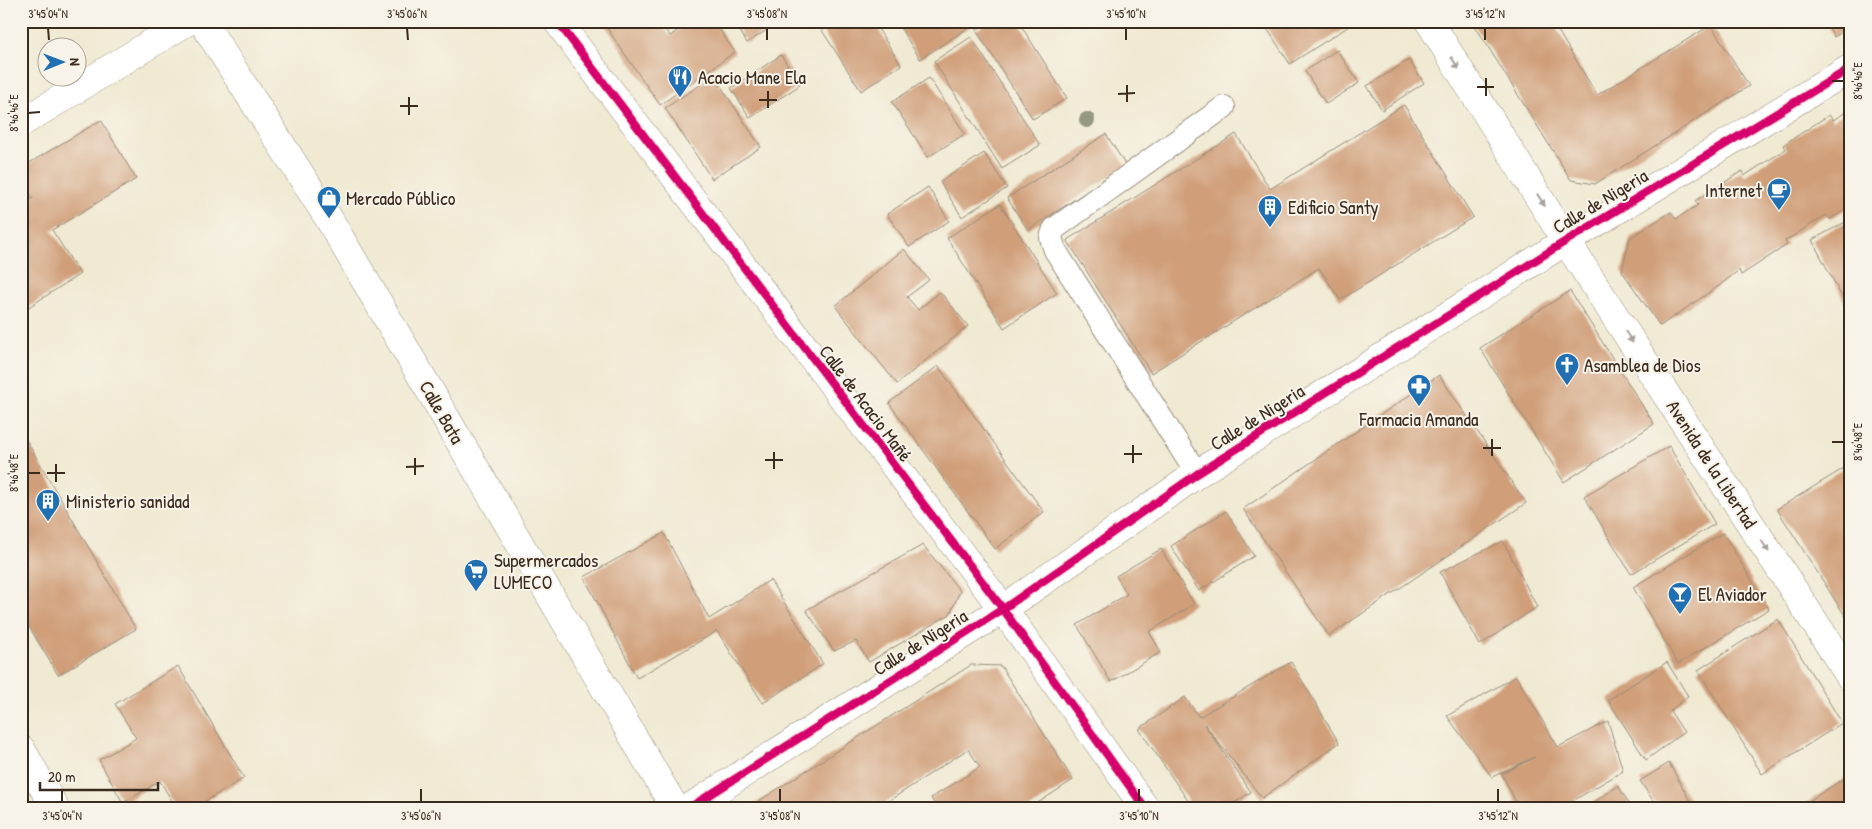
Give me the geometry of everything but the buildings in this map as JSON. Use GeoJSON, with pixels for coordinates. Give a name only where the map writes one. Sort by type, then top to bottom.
{"type":"FeatureCollection","features":[{"type":"Feature","properties":{"kind":"street"},"geometry":{"type":"LineString","coordinates":[[21,123],[188,21]]}},
{"type":"Feature","properties":{"kind":"street","name":"Calle Bata"},"geometry":{"type":"LineString","coordinates":[[202,21],[329,219],[675,808]]}},
{"type":"Feature","properties":{"kind":"street","name":"Calle de Acacio Mañé"},"geometry":{"type":"LineString","coordinates":[[557,21],[1003,610],[1145,808]]}},
{"type":"Feature","properties":{"kind":"street","name":"Avenida de la Libertad"},"geometry":{"type":"LineString","coordinates":[[1429,21],[1566,241],[1851,678]]}},
{"type":"Feature","properties":{"kind":"street","name":"Calle de Nigeria"},"geometry":{"type":"LineString","coordinates":[[689,808],[1003,610],[1197,474],[1566,241],[1851,68]]}},
{"type":"Feature","properties":{"kind":"street"},"geometry":{"type":"LineString","coordinates":[[21,748],[55,808]]}},
{"type":"Feature","properties":{"kind":"lane"},"geometry":{"type":"LineString","coordinates":[[1197,474],[1055,250],[1050,238],[1054,229],[1224,107]]}},
{"type":"Feature","properties":{"kind":"cycle path"},"geometry":{"type":"LineString","coordinates":[[557,21],[1003,609],[1145,808]]}},
{"type":"Feature","properties":{"kind":"cycle path"},"geometry":{"type":"LineString","coordinates":[[689,808],[1003,609],[1197,474],[1566,241],[1851,68]]}},
{"type":"Feature","properties":{"kind":"place","name":"Acacio Mane Ela"},"geometry":{"type":"Point","coordinates":[680,98]}},
{"type":"Feature","properties":{"kind":"place","name":"Internet"},"geometry":{"type":"Point","coordinates":[1779,211]}},
{"type":"Feature","properties":{"kind":"place","name":"Mercado Público"},"geometry":{"type":"Point","coordinates":[329,219]}},
{"type":"Feature","properties":{"kind":"place","name":"Edificio Santy"},"geometry":{"type":"Point","coordinates":[1270,228]}},
{"type":"Feature","properties":{"kind":"place","name":"Asamblea de Dios"},"geometry":{"type":"Point","coordinates":[1567,386]}},
{"type":"Feature","properties":{"kind":"place","name":"Farmacia Amanda"},"geometry":{"type":"Point","coordinates":[1419,407]}},
{"type":"Feature","properties":{"kind":"place","name":"Ministerio sanidad"},"geometry":{"type":"Point","coordinates":[48,522]}},
{"type":"Feature","properties":{"kind":"place","name":"Supermercados LUMECO"},"geometry":{"type":"Point","coordinates":[476,592]}},
{"type":"Feature","properties":{"kind":"place","name":"El Aviador"},"geometry":{"type":"Point","coordinates":[1680,615]}}]}
